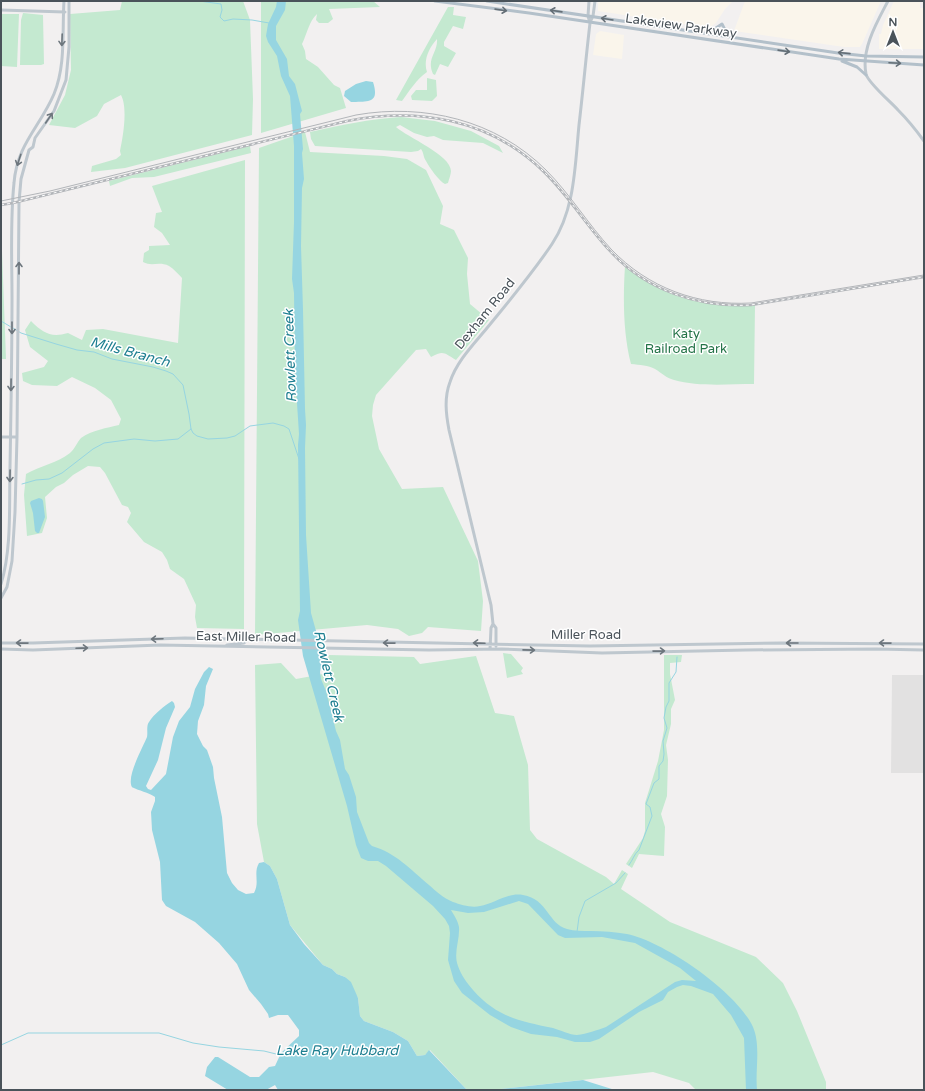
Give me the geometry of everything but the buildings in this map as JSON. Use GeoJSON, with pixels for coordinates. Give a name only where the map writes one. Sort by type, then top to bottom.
{"type":"FeatureCollection","features":[{"type":"Feature","properties":{"kind":"main road"},"geometry":{"type":"LineString","coordinates":[[1,584],[7,558],[8,543],[11,436],[13,186],[23,147],[48,107],[60,78],[64,1]]}},
{"type":"Feature","properties":{"kind":"main road"},"geometry":{"type":"LineString","coordinates":[[1,598],[7,587],[12,561],[13,543],[17,436],[19,196],[22,171],[29,150],[33,147],[35,138],[54,111],[66,80],[69,47],[69,1]]}},
{"type":"Feature","properties":{"kind":"main road","name":"Lakeview Parkway"},"geometry":{"type":"LineString","coordinates":[[435,1],[839,59],[924,65]]}},
{"type":"Feature","properties":{"kind":"main road"},"geometry":{"type":"LineString","coordinates":[[471,6],[472,1]]}},
{"type":"Feature","properties":{"kind":"main road","name":"Lakeview Parkway"},"geometry":{"type":"LineString","coordinates":[[487,1],[866,56],[924,57]]}},
{"type":"Feature","properties":{"kind":"main road","name":"Dexham Road"},"geometry":{"type":"LineString","coordinates":[[589,1],[588,16],[590,23]]}},
{"type":"Feature","properties":{"kind":"main road","name":"Dexham Road"},"geometry":{"type":"LineString","coordinates":[[496,649],[496,628],[494,624],[492,605],[448,430],[446,412],[447,394],[450,382],[460,361],[551,246],[560,229],[574,183],[590,23],[593,16],[595,1]]}},
{"type":"Feature","properties":{"kind":"main road"},"geometry":{"type":"LineString","coordinates":[[866,75],[866,56],[869,43],[888,1]]}},
{"type":"Feature","properties":{"kind":"main road"},"geometry":{"type":"LineString","coordinates":[[1,10],[69,12]]}},
{"type":"Feature","properties":{"kind":"main road"},"geometry":{"type":"LineString","coordinates":[[708,33],[722,24],[730,36]]}},
{"type":"Feature","properties":{"kind":"main road"},"geometry":{"type":"LineString","coordinates":[[671,34],[672,28]]}},
{"type":"Feature","properties":{"kind":"main road"},"geometry":{"type":"LineString","coordinates":[[800,47],[802,54]]}},
{"type":"Feature","properties":{"kind":"main road"},"geometry":{"type":"LineString","coordinates":[[802,54],[805,48]]}},
{"type":"Feature","properties":{"kind":"main road"},"geometry":{"type":"LineString","coordinates":[[839,59],[858,67],[907,120],[924,141]]}},
{"type":"Feature","properties":{"kind":"main road"},"geometry":{"type":"LineString","coordinates":[[16,171],[22,171]]}},
{"type":"Feature","properties":{"kind":"main road"},"geometry":{"type":"LineString","coordinates":[[12,234],[19,234]]}},
{"type":"Feature","properties":{"kind":"main road"},"geometry":{"type":"LineString","coordinates":[[12,285],[18,285]]}},
{"type":"Feature","properties":{"kind":"main road"},"geometry":{"type":"LineString","coordinates":[[1,436],[17,436]]}},
{"type":"Feature","properties":{"kind":"main road"},"geometry":{"type":"LineString","coordinates":[[8,543],[13,543]]}},
{"type":"Feature","properties":{"kind":"main road","name":"Dexham Road"},"geometry":{"type":"LineString","coordinates":[[490,649],[491,628],[494,624]]}},
{"type":"Feature","properties":{"kind":"main road"},"geometry":{"type":"LineString","coordinates":[[196,638],[196,646]]}},
{"type":"Feature","properties":{"kind":"main road","name":"East Miller Road"},"geometry":{"type":"LineString","coordinates":[[1,643],[196,638],[247,640]]}},
{"type":"Feature","properties":{"kind":"main road"},"geometry":{"type":"LineString","coordinates":[[225,646],[244,643],[247,640]]}},
{"type":"Feature","properties":{"kind":"main road","name":"Miller Road"},"geometry":{"type":"LineString","coordinates":[[247,640],[491,643],[590,646],[805,642],[924,644]]}},
{"type":"Feature","properties":{"kind":"main road"},"geometry":{"type":"LineString","coordinates":[[42,643],[43,650]]}},
{"type":"Feature","properties":{"kind":"main road"},"geometry":{"type":"LineString","coordinates":[[693,644],[694,651]]}},
{"type":"Feature","properties":{"kind":"main road"},"geometry":{"type":"LineString","coordinates":[[718,644],[719,650]]}},
{"type":"Feature","properties":{"kind":"main road","name":"East Miller Road"},"geometry":{"type":"LineString","coordinates":[[1,649],[43,650],[160,645],[429,650],[490,649]]}},
{"type":"Feature","properties":{"kind":"main road","name":"Miller Road"},"geometry":{"type":"LineString","coordinates":[[490,649],[602,653],[719,650],[924,650]]}},
{"type":"Feature","properties":{"kind":"shaded area"},"geometry":{"type":"Polygon","coordinates":[[[598,1],[733,1],[725,9],[716,23],[709,28],[598,11],[598,1]]]}},
{"type":"Feature","properties":{"kind":"shaded area"},"geometry":{"type":"Polygon","coordinates":[[[745,1],[881,1],[860,47],[844,47],[734,31],[745,1]]]}},
{"type":"Feature","properties":{"kind":"shaded area"},"geometry":{"type":"Polygon","coordinates":[[[894,1],[920,1],[920,8],[924,8],[924,49],[879,49],[879,34],[881,34],[883,25],[894,1]]]}},
{"type":"Feature","properties":{"kind":"shaded area"},"geometry":{"type":"Polygon","coordinates":[[[600,31],[624,35],[622,59],[593,55],[596,34],[600,31]]]}},
{"type":"Feature","properties":{"kind":"shaded area"},"geometry":{"type":"Polygon","coordinates":[[[892,675],[924,675],[924,773],[891,773],[892,675]]]}},
{"type":"Feature","properties":{"kind":"green space"},"geometry":{"type":"Polygon","coordinates":[[[122,1],[243,1],[250,20],[253,99],[252,135],[125,168],[91,172],[92,166],[116,159],[121,155],[120,151],[125,115],[121,95],[104,104],[97,116],[75,128],[49,125],[65,95],[71,70],[70,14],[120,10],[122,1]]]}},
{"type":"Feature","properties":{"kind":"green space"},"geometry":{"type":"Polygon","coordinates":[[[261,1],[373,1],[380,7],[329,9],[333,19],[328,23],[319,23],[316,20],[317,14],[310,24],[302,44],[306,59],[318,67],[334,85],[340,88],[346,108],[261,133],[261,1]]]}},
{"type":"Feature","properties":{"kind":"green space"},"geometry":{"type":"Polygon","coordinates":[[[448,7],[454,7],[453,15],[466,17],[463,29],[453,26],[444,42],[444,46],[456,53],[448,67],[440,64],[435,75],[433,74],[431,60],[436,48],[437,39],[426,59],[427,72],[416,82],[402,101],[396,100],[448,7]]]}},
{"type":"Feature","properties":{"kind":"green space"},"geometry":{"type":"Polygon","coordinates":[[[23,13],[43,15],[44,64],[20,65],[21,20],[23,13]]]}},
{"type":"Feature","properties":{"kind":"green space"},"geometry":{"type":"Polygon","coordinates":[[[1,14],[19,14],[17,67],[1,66],[1,14]]]}},
{"type":"Feature","properties":{"kind":"green space"},"geometry":{"type":"Polygon","coordinates":[[[427,78],[436,80],[437,96],[432,101],[412,100],[411,96],[416,90],[427,90],[427,78]]]}},
{"type":"Feature","properties":{"kind":"green space"},"geometry":{"type":"Polygon","coordinates":[[[401,117],[435,121],[471,131],[499,146],[503,153],[483,143],[443,140],[434,136],[427,137],[414,133],[400,125],[396,127],[444,159],[449,165],[451,171],[448,183],[445,184],[429,167],[421,149],[411,152],[315,146],[311,139],[310,132],[366,121],[401,117]]]}},
{"type":"Feature","properties":{"kind":"green space"},"geometry":{"type":"Polygon","coordinates":[[[305,132],[310,152],[384,156],[407,159],[426,170],[443,206],[440,224],[454,230],[468,258],[467,274],[470,304],[489,320],[456,360],[444,353],[431,357],[426,349],[416,350],[376,395],[372,416],[379,449],[402,489],[443,487],[478,561],[483,601],[481,631],[428,627],[422,633],[409,636],[398,629],[367,625],[255,635],[259,148],[305,132]]]}},
{"type":"Feature","properties":{"kind":"green space"},"geometry":{"type":"Polygon","coordinates":[[[250,146],[251,153],[154,177],[132,178],[110,186],[109,181],[250,146]]]}},
{"type":"Feature","properties":{"kind":"green space"},"geometry":{"type":"Polygon","coordinates":[[[245,160],[244,629],[197,628],[195,617],[196,605],[184,579],[170,569],[162,552],[144,542],[127,522],[131,513],[128,507],[122,505],[105,473],[100,467],[88,466],[56,487],[45,497],[47,518],[42,533],[27,536],[24,495],[26,474],[65,456],[72,451],[81,438],[85,435],[119,425],[121,419],[111,400],[95,388],[72,377],[57,386],[32,385],[23,381],[22,373],[44,367],[48,361],[30,347],[25,330],[31,321],[39,329],[52,335],[68,333],[82,340],[86,330],[103,329],[178,343],[182,278],[169,266],[143,262],[144,253],[149,250],[149,246],[170,245],[162,233],[154,227],[156,213],[162,212],[152,186],[245,160]]]}},
{"type":"Feature","properties":{"kind":"green space"},"geometry":{"type":"Polygon","coordinates":[[[1,250],[2,251],[6,359],[1,359],[1,250]]]}},
{"type":"Feature","properties":{"kind":"green space","name":"Katy Railroad Park"},"geometry":{"type":"Polygon","coordinates":[[[625,266],[656,286],[686,299],[719,305],[755,305],[754,384],[693,384],[674,380],[655,369],[644,365],[631,364],[626,340],[624,315],[625,266]]]}},
{"type":"Feature","properties":{"kind":"green space"},"geometry":{"type":"Polygon","coordinates":[[[503,653],[511,654],[523,668],[521,671],[523,674],[507,678],[503,653]]]}},
{"type":"Feature","properties":{"kind":"green space"},"geometry":{"type":"Polygon","coordinates":[[[329,655],[414,657],[420,664],[476,656],[495,713],[514,716],[528,765],[530,830],[537,839],[606,877],[614,884],[622,870],[628,874],[621,889],[670,922],[756,957],[783,983],[797,1011],[826,1082],[826,1090],[696,1090],[689,1083],[653,1072],[492,1090],[467,1090],[430,1050],[425,1055],[417,1056],[408,1041],[393,1032],[364,1021],[360,1016],[358,998],[345,977],[323,965],[290,925],[277,879],[270,866],[264,862],[257,824],[255,665],[281,663],[296,679],[323,674],[329,655]]]}},
{"type":"Feature","properties":{"kind":"green space"},"geometry":{"type":"Polygon","coordinates":[[[664,655],[682,655],[681,662],[670,663],[670,674],[675,700],[671,709],[671,724],[666,745],[668,760],[667,796],[661,814],[665,827],[664,856],[639,854],[632,868],[626,864],[643,838],[645,831],[645,803],[658,761],[664,730],[664,655]]]}},
{"type":"Feature","properties":{"kind":"water"},"geometry":{"type":"Polygon","coordinates":[[[277,1],[286,1],[285,10],[276,26],[276,40],[287,59],[289,76],[295,84],[302,111],[300,114],[304,179],[302,188],[301,246],[306,425],[306,535],[311,613],[323,656],[320,672],[321,679],[326,691],[336,731],[340,740],[345,769],[349,775],[356,797],[357,812],[369,843],[372,846],[396,857],[440,894],[453,902],[466,906],[477,907],[512,895],[531,897],[543,906],[556,922],[567,929],[576,931],[604,931],[627,934],[643,939],[660,947],[698,970],[732,999],[745,1013],[753,1027],[757,1042],[757,1090],[746,1090],[744,1038],[731,1015],[713,994],[691,986],[683,985],[677,987],[668,992],[663,1000],[639,1012],[599,1039],[590,1042],[575,1042],[557,1037],[531,1034],[511,1027],[490,1015],[462,993],[454,981],[448,960],[450,933],[449,926],[445,919],[433,906],[386,866],[378,861],[368,861],[361,858],[356,845],[347,806],[303,656],[298,620],[300,611],[299,434],[295,372],[294,293],[292,279],[294,146],[290,96],[281,76],[277,56],[266,36],[268,24],[276,7],[277,1]],[[519,901],[484,912],[468,913],[451,910],[459,927],[456,956],[462,976],[482,999],[500,1012],[519,1020],[577,1035],[606,1027],[675,982],[682,980],[696,981],[680,968],[635,943],[602,937],[565,938],[558,935],[528,904],[519,901]]]}},
{"type":"Feature","properties":{"kind":"water"},"geometry":{"type":"Polygon","coordinates":[[[366,81],[373,82],[375,89],[374,98],[363,102],[351,102],[344,96],[345,91],[356,84],[366,81]]]}},
{"type":"Feature","properties":{"kind":"water"},"geometry":{"type":"Polygon","coordinates":[[[39,498],[43,501],[45,517],[39,533],[37,533],[35,531],[30,503],[31,501],[39,498]]]}},
{"type":"Feature","properties":{"kind":"water","name":"Lake Ray Hubbard"},"geometry":{"type":"Polygon","coordinates":[[[209,667],[213,669],[206,686],[204,705],[198,721],[197,734],[203,746],[207,750],[213,767],[222,817],[227,873],[232,883],[238,890],[246,894],[254,893],[256,889],[257,867],[259,863],[264,862],[270,866],[277,879],[290,925],[304,944],[323,965],[332,969],[337,974],[345,977],[351,982],[358,998],[360,1016],[364,1021],[393,1032],[408,1041],[417,1056],[425,1055],[429,1050],[467,1090],[278,1090],[275,1085],[266,1090],[228,1090],[205,1076],[207,1067],[215,1057],[218,1057],[250,1077],[259,1077],[269,1067],[275,1066],[281,1053],[299,1036],[299,1030],[288,1015],[278,1015],[269,1018],[261,1004],[249,990],[237,964],[219,943],[195,922],[166,906],[162,900],[160,862],[152,830],[151,812],[155,797],[132,787],[131,776],[147,737],[148,724],[156,713],[172,701],[175,707],[166,728],[158,760],[146,786],[148,789],[151,790],[166,774],[173,737],[179,721],[190,707],[195,689],[204,672],[209,667]]]}},
{"type":"Feature","properties":{"kind":"water"},"geometry":{"type":"Polygon","coordinates":[[[583,1080],[615,1090],[492,1090],[583,1080]]]}},
{"type":"Feature","properties":{"kind":"waterway"},"geometry":{"type":"LineString","coordinates":[[199,1],[221,4],[222,10],[220,17],[224,21],[233,19],[269,23]]}},
{"type":"Feature","properties":{"kind":"waterway","name":"Mills Branch"},"geometry":{"type":"LineString","coordinates":[[1,321],[11,327]]}},
{"type":"Feature","properties":{"kind":"waterway","name":"Mills Branch"},"geometry":{"type":"LineString","coordinates":[[13,328],[21,333],[56,344],[77,350],[94,352],[112,359],[153,367],[173,374],[183,385],[191,429],[197,436],[208,439],[227,438],[235,436],[250,426],[273,423],[289,429],[299,459]]}},
{"type":"Feature","properties":{"kind":"waterway"},"geometry":{"type":"LineString","coordinates":[[22,484],[36,480],[49,479],[62,473],[93,449],[104,443],[134,439],[155,441],[178,439],[191,429]]}},
{"type":"Feature","properties":{"kind":"waterway"},"geometry":{"type":"LineString","coordinates":[[629,865],[639,850],[652,816],[650,807],[646,804],[654,783],[659,779],[659,766],[663,761],[663,741],[667,728],[664,718],[669,701],[669,683],[676,672],[677,657]]}},
{"type":"Feature","properties":{"kind":"waterway"},"geometry":{"type":"LineString","coordinates":[[577,932],[579,917],[585,901],[616,883],[625,873]]}},
{"type":"Feature","properties":{"kind":"waterway"},"geometry":{"type":"LineString","coordinates":[[1,1045],[28,1033],[159,1033],[193,1043],[264,1051],[280,1055]]}},
{"type":"Feature","properties":{"kind":"tram line"},"geometry":{"type":"LineString","coordinates":[[1,201],[50,191],[356,115],[382,112],[433,114],[458,119],[482,127],[505,139],[526,153],[555,179],[611,249],[625,263],[658,284],[693,298],[731,303],[751,303],[924,275]]}},
{"type":"Feature","properties":{"kind":"railway"},"geometry":{"type":"LineString","coordinates":[[1,205],[347,121],[374,117],[426,117],[452,121],[476,129],[500,139],[522,153],[552,180],[609,250],[623,264],[639,276],[674,294],[712,303],[751,305],[924,277]]}},
{"type":"Feature","properties":{"kind":"water label","name":"Rowlett Creek"},"geometry":{"type":"Point","coordinates":[290,356]}},
{"type":"Feature","properties":{"kind":"water label","name":"Rowlett Creek"},"geometry":{"type":"Point","coordinates":[329,676]}}]}
